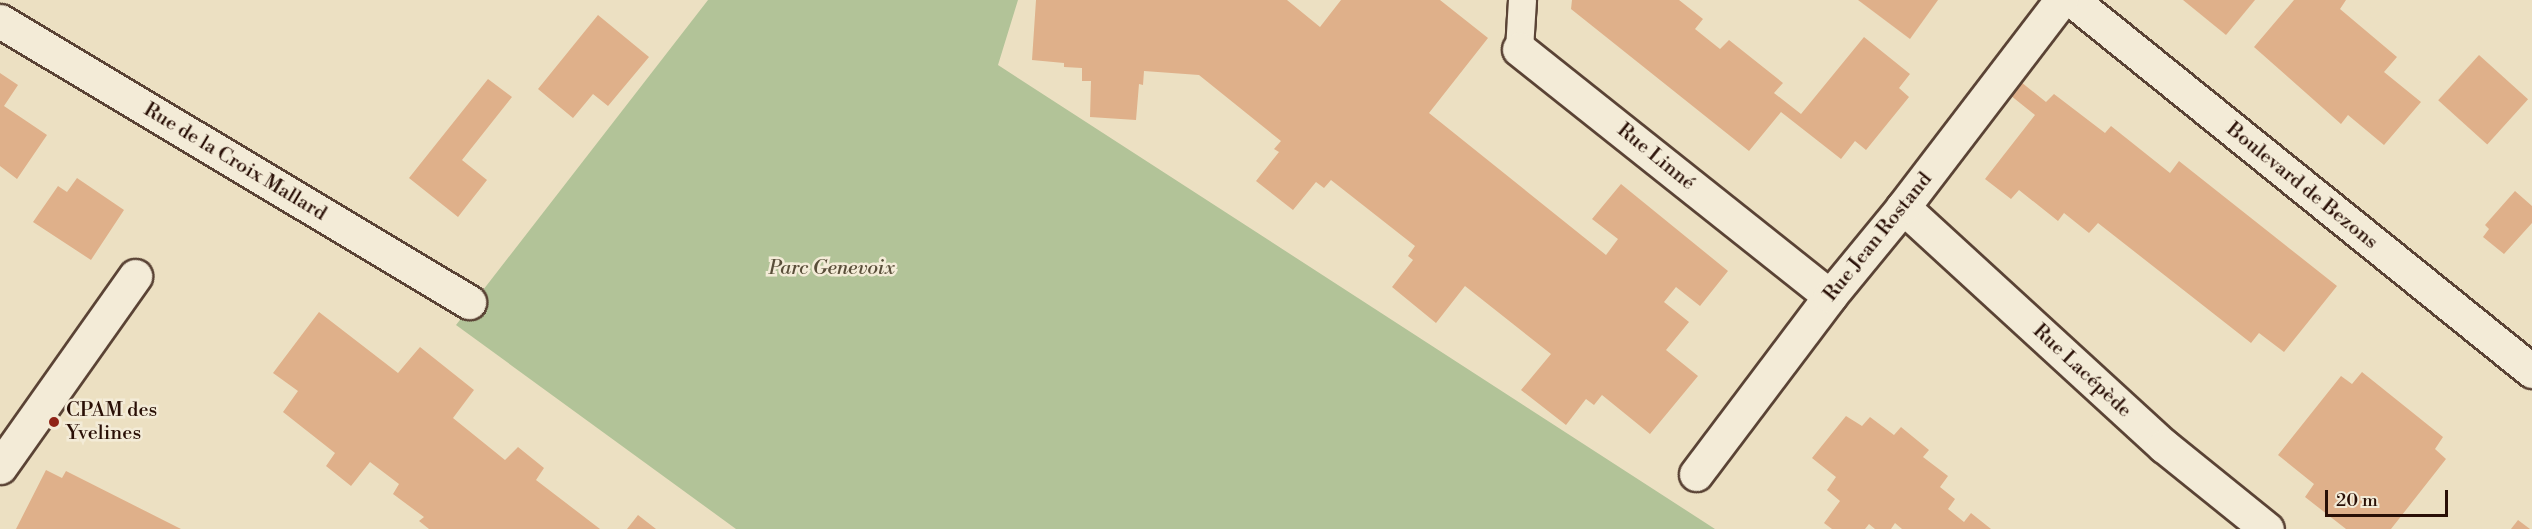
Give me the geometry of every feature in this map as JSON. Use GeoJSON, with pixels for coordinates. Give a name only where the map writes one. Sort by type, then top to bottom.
{"type":"FeatureCollection","features":[{"type":"Feature","properties":{"kind":"street","name":"Rue Linné"},"geometry":{"type":"LineString","coordinates":[[1522,0],[1519,49],[1830,296]]}},
{"type":"Feature","properties":{"kind":"street","name":"Rue Jean Rostand"},"geometry":{"type":"LineString","coordinates":[[1696,474],[1830,296],[1904,207],[2061,0]]}},
{"type":"Feature","properties":{"kind":"street","name":"Boulevard de Bezons"},"geometry":{"type":"LineString","coordinates":[[2072,0],[2532,371]]}},
{"type":"Feature","properties":{"kind":"street","name":"Rue de la Croix Mallard"},"geometry":{"type":"LineString","coordinates":[[0,21],[469,302]]}},
{"type":"Feature","properties":{"kind":"street","name":"Rue Lacépède"},"geometry":{"type":"LineString","coordinates":[[1904,207],[2164,446],[2266,529]]}},
{"type":"Feature","properties":{"kind":"street"},"geometry":{"type":"LineString","coordinates":[[0,467],[135,276]]}},
{"type":"Feature","properties":{"kind":"green space","name":"Parc Genevoix"},"geometry":{"type":"Polygon","coordinates":[[[708,0],[1018,0],[998,65],[1715,529],[736,529],[456,325],[708,0]]]}},
{"type":"Feature","properties":{"kind":"building"},"geometry":{"type":"Polygon","coordinates":[[[1036,0],[1287,0],[1320,27],[1341,0],[1440,0],[1488,38],[1429,113],[1606,255],[1618,239],[1592,219],[1621,184],[1728,271],[1700,306],[1676,287],[1664,302],[1689,322],[1666,350],[1698,376],[1650,434],[1602,395],[1594,405],[1586,399],[1566,425],[1521,390],[1551,354],[1465,286],[1436,323],[1392,287],[1413,260],[1408,256],[1415,246],[1331,180],[1324,188],[1316,182],[1293,210],[1256,181],[1279,152],[1274,149],[1281,141],[1199,75],[1144,71],[1143,85],[1139,84],[1136,120],[1090,117],[1091,81],[1082,81],[1082,68],[1064,67],[1064,63],[1032,60],[1036,0]]]}},
{"type":"Feature","properties":{"kind":"building"},"geometry":{"type":"Polygon","coordinates":[[[1572,0],[1679,0],[1703,19],[1695,29],[1720,49],[1729,40],[1783,83],[1774,93],[1801,114],[1864,37],[1910,74],[1899,88],[1909,97],[1866,150],[1855,141],[1841,159],[1781,112],[1749,151],[1571,9],[1572,0]]]}},
{"type":"Feature","properties":{"kind":"building"},"geometry":{"type":"Polygon","coordinates":[[[1858,0],[1938,0],[1910,39],[1858,0]]]}},
{"type":"Feature","properties":{"kind":"building"},"geometry":{"type":"Polygon","coordinates":[[[2183,0],[2255,0],[2226,35],[2183,0]]]}},
{"type":"Feature","properties":{"kind":"building"},"geometry":{"type":"Polygon","coordinates":[[[2294,0],[2346,0],[2340,9],[2397,57],[2384,72],[2421,102],[2384,145],[2348,115],[2341,124],[2254,47],[2294,0]]]}},
{"type":"Feature","properties":{"kind":"building"},"geometry":{"type":"Polygon","coordinates":[[[598,15],[649,57],[608,106],[593,94],[573,118],[538,89],[598,15]]]}},
{"type":"Feature","properties":{"kind":"building"},"geometry":{"type":"Polygon","coordinates":[[[2479,55],[2528,99],[2487,144],[2438,100],[2479,55]]]}},
{"type":"Feature","properties":{"kind":"building"},"geometry":{"type":"Polygon","coordinates":[[[0,73],[18,85],[4,106],[47,135],[17,179],[0,166],[0,73]]]}},
{"type":"Feature","properties":{"kind":"building"},"geometry":{"type":"Polygon","coordinates":[[[488,79],[512,97],[462,160],[487,180],[458,217],[409,178],[488,79]]]}},
{"type":"Feature","properties":{"kind":"building"},"geometry":{"type":"Polygon","coordinates":[[[2021,82],[2046,102],[2054,94],[2105,133],[2111,126],[2170,173],[2179,161],[2337,286],[2284,352],[2259,333],[2251,343],[2098,223],[2089,233],[2064,213],[2058,221],[2019,190],[2011,199],[1985,179],[2035,115],[2010,95],[2021,82]]]}},
{"type":"Feature","properties":{"kind":"building"},"geometry":{"type":"Polygon","coordinates":[[[77,178],[124,210],[91,260],[33,222],[58,186],[67,192],[77,178]]]}},
{"type":"Feature","properties":{"kind":"building"},"geometry":{"type":"Polygon","coordinates":[[[2515,191],[2532,206],[2532,223],[2504,254],[2483,237],[2489,229],[2485,225],[2515,191]]]}},
{"type":"Feature","properties":{"kind":"building"},"geometry":{"type":"Polygon","coordinates":[[[319,312],[398,373],[420,347],[474,390],[453,418],[505,460],[518,447],[544,468],[536,480],[600,529],[429,529],[419,521],[424,517],[393,494],[399,484],[370,462],[351,486],[326,466],[335,453],[283,412],[298,391],[273,373],[319,312]]]}},
{"type":"Feature","properties":{"kind":"building"},"geometry":{"type":"Polygon","coordinates":[[[2362,372],[2443,437],[2435,449],[2446,459],[2391,529],[2346,529],[2305,497],[2314,484],[2278,455],[2341,376],[2352,384],[2362,372]]]}},
{"type":"Feature","properties":{"kind":"building"},"geometry":{"type":"Polygon","coordinates":[[[1846,416],[1862,426],[1870,417],[1894,435],[1901,427],[1929,450],[1923,457],[1948,476],[1940,487],[1955,499],[1948,509],[1964,522],[1971,513],[1991,529],[1902,529],[1895,523],[1891,529],[1875,529],[1869,524],[1865,529],[1832,529],[1824,523],[1840,501],[1827,490],[1836,477],[1812,458],[1846,416]]]}},
{"type":"Feature","properties":{"kind":"building"},"geometry":{"type":"Polygon","coordinates":[[[46,470],[62,478],[66,471],[181,529],[16,529],[46,470]]]}},
{"type":"Feature","properties":{"kind":"building"},"geometry":{"type":"Polygon","coordinates":[[[638,515],[656,529],[627,529],[638,515]]]}},
{"type":"Feature","properties":{"kind":"building"},"geometry":{"type":"Polygon","coordinates":[[[2518,520],[2530,529],[2511,529],[2518,520]]]}},
{"type":"Feature","properties":{"kind":"place","name":"CPAM des Yvelines"},"geometry":{"type":"Point","coordinates":[54,422]}}]}
